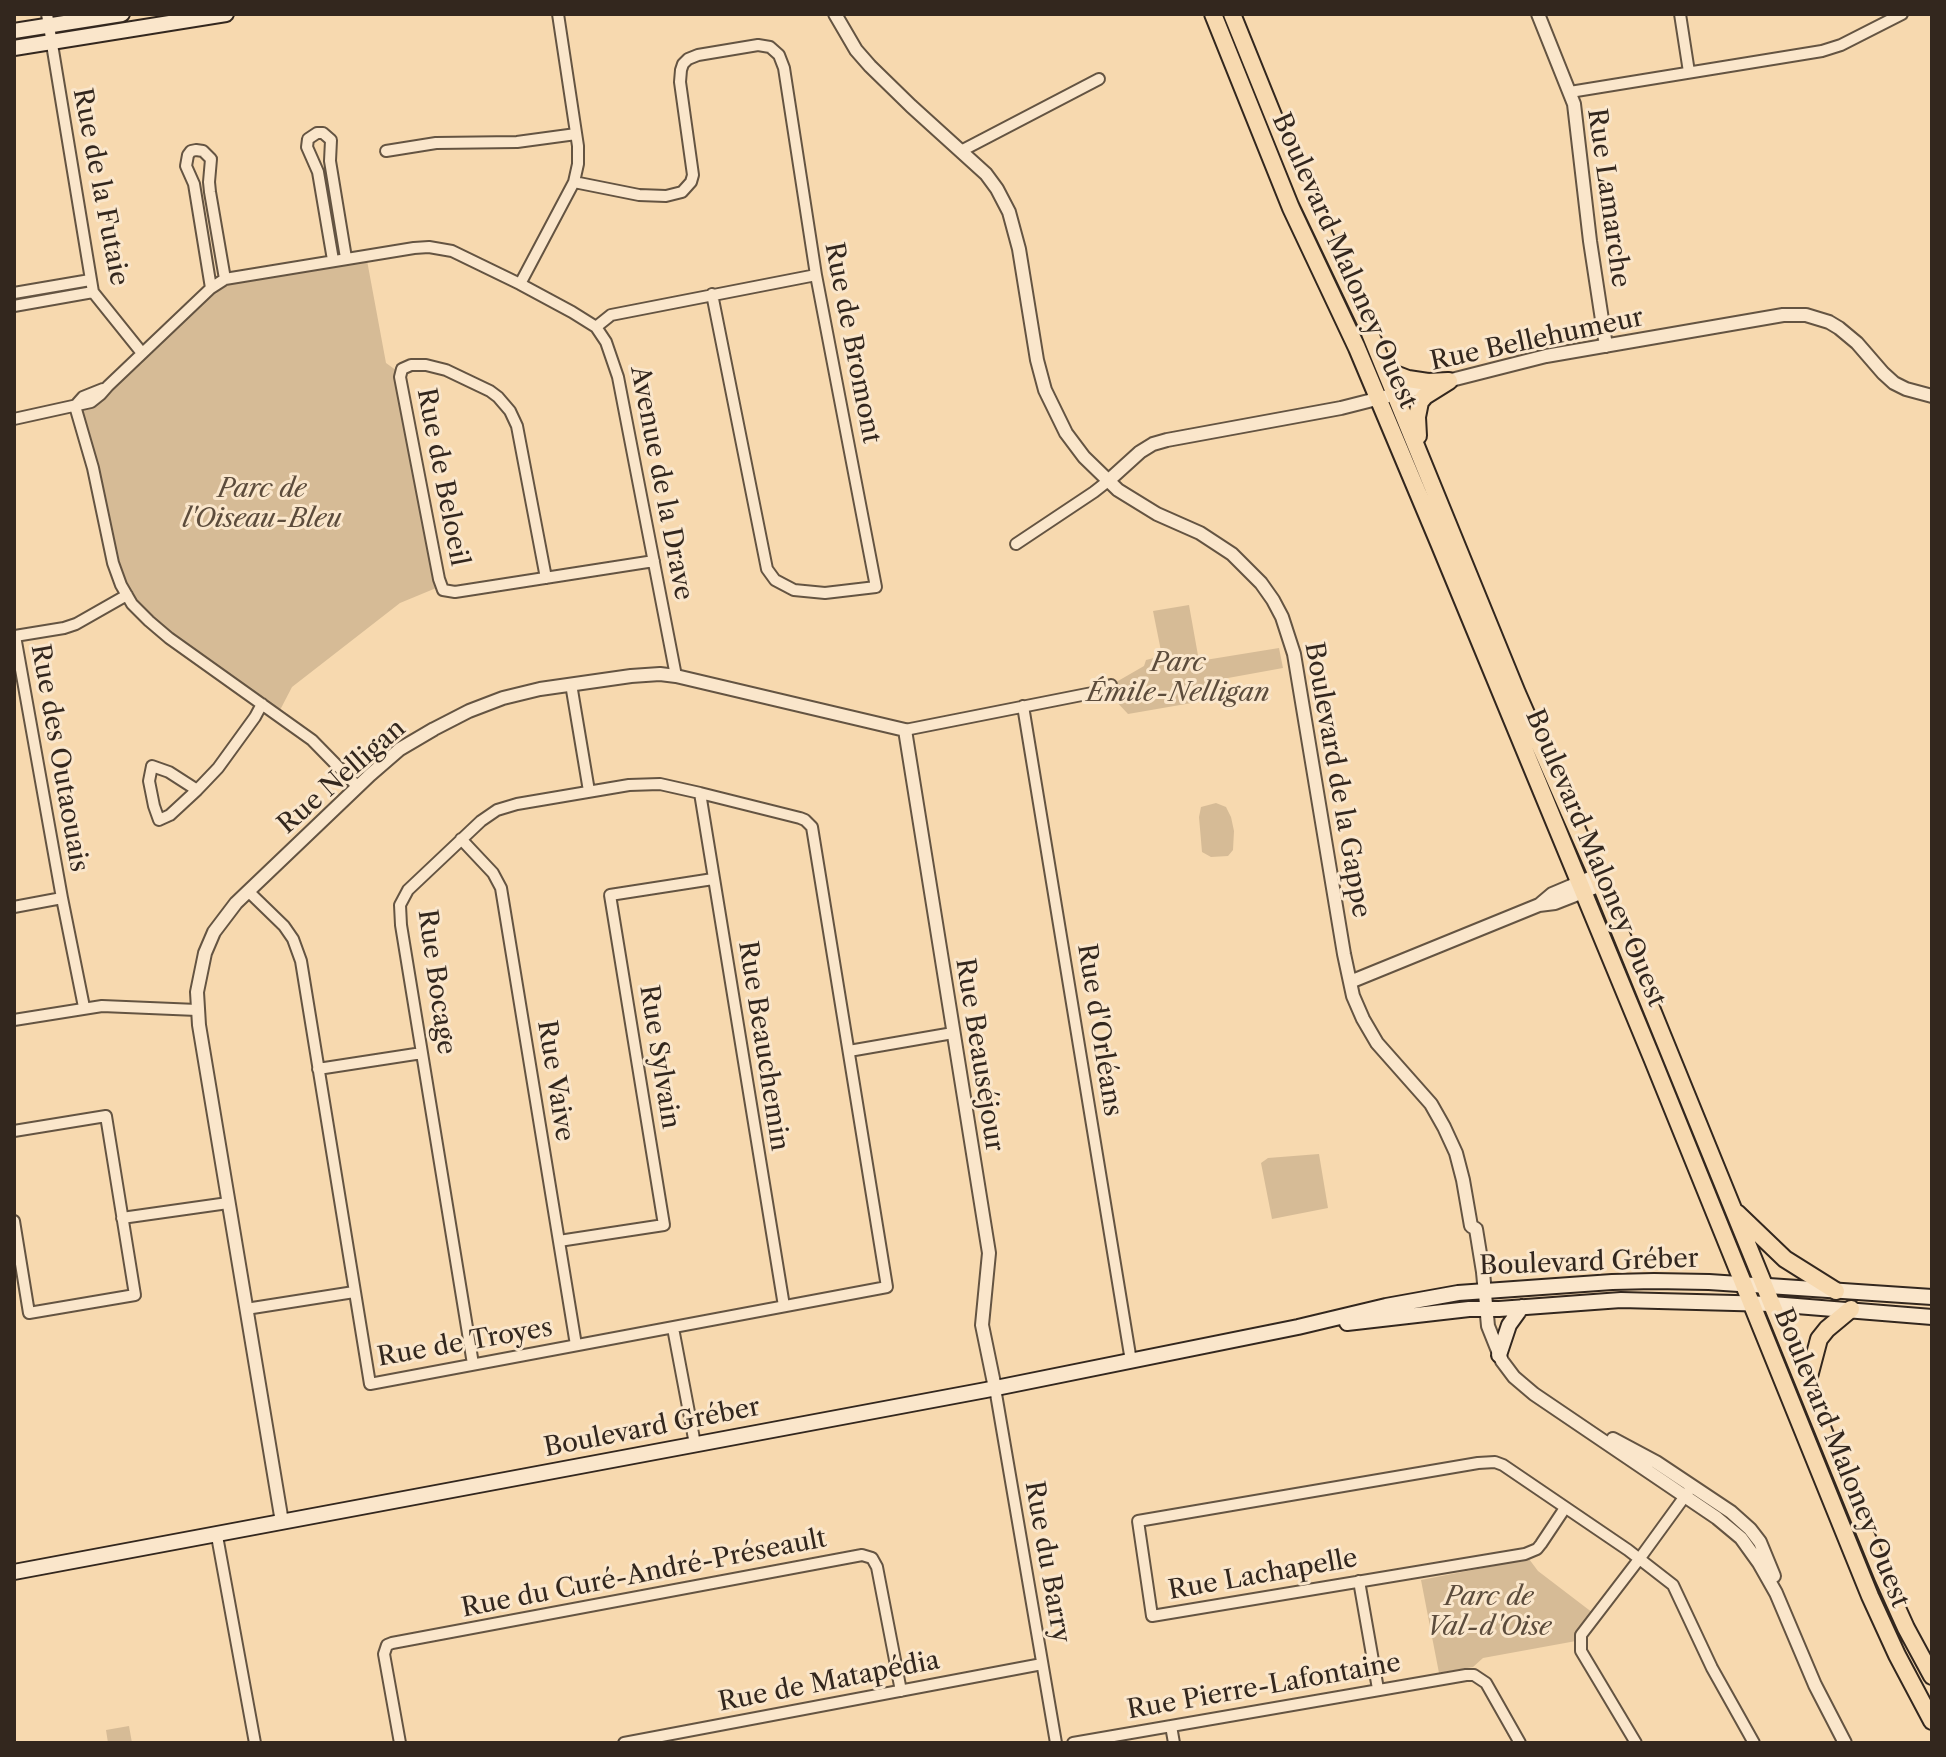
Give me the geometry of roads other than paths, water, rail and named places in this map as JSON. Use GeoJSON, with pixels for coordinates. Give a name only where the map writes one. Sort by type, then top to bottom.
{"type":"FeatureCollection","features":[{"type":"Feature","properties":{"kind":"main road"},"geometry":{"type":"LineString","coordinates":[[14,31],[48,20],[122,14]]}},
{"type":"Feature","properties":{"kind":"main road"},"geometry":{"type":"LineString","coordinates":[[14,48],[226,14]]}},
{"type":"Feature","properties":{"kind":"main road","name":"Boulevard Maloney Ouest"},"geometry":{"type":"LineString","coordinates":[[1213,14],[1291,208],[1378,398],[1876,1610],[1932,1721]]}},
{"type":"Feature","properties":{"kind":"main road","name":"Boulevard Maloney Ouest"},"geometry":{"type":"LineString","coordinates":[[1232,14],[1314,217],[1365,321],[1517,693],[1599,880],[1886,1585],[1932,1676]]}},
{"type":"Feature","properties":{"kind":"main road"},"geometry":{"type":"LineString","coordinates":[[1251,110],[1268,104]]}},
{"type":"Feature","properties":{"kind":"main road"},"geometry":{"type":"LineString","coordinates":[[1383,364],[1395,374],[1408,379],[1449,381]]}},
{"type":"Feature","properties":{"kind":"main road"},"geometry":{"type":"LineString","coordinates":[[1421,457],[1418,408],[1425,396],[1449,381]]}},
{"type":"Feature","properties":{"kind":"main road"},"geometry":{"type":"LineString","coordinates":[[1733,1208],[1785,1259],[1836,1291]]}},
{"type":"Feature","properties":{"kind":"main road","name":"Boulevard Gréber"},"geometry":{"type":"LineString","coordinates":[[14,1572],[995,1388],[1449,1294],[1629,1281],[1744,1284],[1932,1297]]}},
{"type":"Feature","properties":{"kind":"main road","name":"Boulevard Gréber"},"geometry":{"type":"LineString","coordinates":[[1298,1327],[1486,1308],[1621,1300],[1772,1304],[1932,1317]]}},
{"type":"Feature","properties":{"kind":"main road"},"geometry":{"type":"LineString","coordinates":[[1499,1355],[1509,1325],[1522,1307]]}},
{"type":"Feature","properties":{"kind":"main road"},"geometry":{"type":"LineString","coordinates":[[1806,1388],[1819,1339],[1851,1309]]}},
{"type":"Feature","properties":{"kind":"street"},"geometry":{"type":"LineString","coordinates":[[520,284],[574,182],[578,164],[558,14]]}},
{"type":"Feature","properties":{"kind":"street","name":"Boulevard de la Gappe"},"geometry":{"type":"LineString","coordinates":[[835,14],[856,50],[870,66],[986,174],[997,189],[1009,212],[1019,249],[1037,360],[1052,406],[1066,433],[1084,457],[1118,490],[1145,507],[1200,533],[1232,554],[1261,583],[1282,617],[1294,654],[1350,982],[1358,1008],[1377,1043],[1431,1104],[1456,1153],[1471,1226],[1476,1229],[1488,1326],[1499,1355],[1514,1377],[1534,1394],[1688,1490],[1731,1512],[1753,1533],[1765,1552],[1783,1607],[1815,1685],[1845,1743]]}},
{"type":"Feature","properties":{"kind":"street","name":"Rue Lamarche"},"geometry":{"type":"LineString","coordinates":[[1538,14],[1574,104],[1606,346]]}},
{"type":"Feature","properties":{"kind":"street"},"geometry":{"type":"LineString","coordinates":[[1680,14],[1689,72]]}},
{"type":"Feature","properties":{"kind":"street"},"geometry":{"type":"LineString","coordinates":[[1874,14],[1878,26]]}},
{"type":"Feature","properties":{"kind":"street"},"geometry":{"type":"LineString","coordinates":[[1570,92],[1831,49],[1902,14]]}},
{"type":"Feature","properties":{"kind":"street","name":"Rue de la Futaie"},"geometry":{"type":"LineString","coordinates":[[48,20],[93,292],[142,353]]}},
{"type":"Feature","properties":{"kind":"street","name":"Rue de Bromont"},"geometry":{"type":"LineString","coordinates":[[574,182],[639,195],[666,196],[682,192],[693,175],[680,82],[683,64],[698,55],[758,45],[770,47],[779,55],[784,68],[816,275],[876,587],[825,593],[794,590],[775,580],[767,569],[712,294]]}},
{"type":"Feature","properties":{"kind":"street"},"geometry":{"type":"LineString","coordinates":[[961,151],[1099,79]]}},
{"type":"Feature","properties":{"kind":"street"},"geometry":{"type":"LineString","coordinates":[[333,260],[318,172],[307,147],[308,139],[317,133],[328,135],[331,140],[330,161],[346,258]]}},
{"type":"Feature","properties":{"kind":"street"},"geometry":{"type":"LineString","coordinates":[[386,151],[436,143],[517,142],[576,134]]}},
{"type":"Feature","properties":{"kind":"street"},"geometry":{"type":"LineString","coordinates":[[211,288],[194,184],[186,166],[191,151],[203,151],[211,159],[209,182],[225,279]]}},
{"type":"Feature","properties":{"kind":"street"},"geometry":{"type":"LineString","coordinates":[[14,419],[91,402],[211,288],[225,279],[414,248],[441,248],[520,284],[596,327],[611,315],[816,275]]}},
{"type":"Feature","properties":{"kind":"street"},"geometry":{"type":"LineString","coordinates":[[14,293],[90,280]]}},
{"type":"Feature","properties":{"kind":"street"},"geometry":{"type":"LineString","coordinates":[[14,306],[93,292]]}},
{"type":"Feature","properties":{"kind":"street","name":"Rue Bellehumeur"},"geometry":{"type":"LineString","coordinates":[[1016,544],[1094,492],[1153,444],[1341,408],[1517,363],[1760,318],[1806,315],[1829,322],[1848,334],[1894,383],[1932,396]]}},
{"type":"Feature","properties":{"kind":"street","name":"Avenue de la Drave"},"geometry":{"type":"LineString","coordinates":[[596,327],[615,364],[676,676]]}},
{"type":"Feature","properties":{"kind":"street","name":"Rue de Beloeil"},"geometry":{"type":"LineString","coordinates":[[546,578],[517,426],[505,403],[490,391],[446,370],[426,365],[411,365],[402,369],[400,377],[443,590],[455,592],[546,578],[654,561]]}},
{"type":"Feature","properties":{"kind":"street"},"geometry":{"type":"LineString","coordinates":[[75,406],[93,468],[109,552],[127,595],[140,613],[169,638],[312,740],[357,786]]}},
{"type":"Feature","properties":{"kind":"street","name":"Rue des Outaouais"},"geometry":{"type":"LineString","coordinates":[[84,1007],[15,636],[76,624],[127,595]]}},
{"type":"Feature","properties":{"kind":"street","name":"Rue Nelligan"},"geometry":{"type":"LineString","coordinates":[[282,1522],[197,1010],[199,977],[208,943],[220,922],[248,891],[400,749],[451,719],[503,698],[571,684],[646,674],[676,676],[905,730],[1092,693],[1111,685]]}},
{"type":"Feature","properties":{"kind":"street"},"geometry":{"type":"LineString","coordinates":[[571,684],[589,791]]}},
{"type":"Feature","properties":{"kind":"street"},"geometry":{"type":"LineString","coordinates":[[197,790],[169,772],[152,766],[149,781],[159,820],[170,815],[197,790],[218,768],[262,704]]}},
{"type":"Feature","properties":{"kind":"street","name":"Rue d'Orléans"},"geometry":{"type":"LineString","coordinates":[[1023,706],[1131,1361]]}},
{"type":"Feature","properties":{"kind":"street","name":"Rue Beauséjour"},"geometry":{"type":"LineString","coordinates":[[905,730],[989,1253],[982,1325],[995,1388]]}},
{"type":"Feature","properties":{"kind":"street","name":"Rue Bocage"},"geometry":{"type":"LineString","coordinates":[[473,1364],[400,905],[408,890],[481,821],[497,810],[517,804],[589,791],[660,784],[800,818],[812,827],[887,1287]]}},
{"type":"Feature","properties":{"kind":"street","name":"Rue Beauchemin"},"geometry":{"type":"LineString","coordinates":[[700,793],[784,1306]]}},
{"type":"Feature","properties":{"kind":"street","name":"Rue Vaive"},"geometry":{"type":"LineString","coordinates":[[461,839],[493,873],[501,888],[576,1345]]}},
{"type":"Feature","properties":{"kind":"street","name":"Rue Sylvain"},"geometry":{"type":"LineString","coordinates":[[559,1241],[664,1225],[610,895],[713,879]]}},
{"type":"Feature","properties":{"kind":"street"},"geometry":{"type":"LineString","coordinates":[[1350,982],[1539,905],[1555,903],[1599,880]]}},
{"type":"Feature","properties":{"kind":"street","name":"Rue de Troyes"},"geometry":{"type":"LineString","coordinates":[[248,891],[284,926],[298,950],[370,1384],[887,1287]]}},
{"type":"Feature","properties":{"kind":"street"},"geometry":{"type":"LineString","coordinates":[[14,907],[62,898]]}},
{"type":"Feature","properties":{"kind":"street"},"geometry":{"type":"LineString","coordinates":[[14,1020],[102,1006],[197,1010]]}},
{"type":"Feature","properties":{"kind":"street"},"geometry":{"type":"LineString","coordinates":[[849,1051],[953,1033]]}},
{"type":"Feature","properties":{"kind":"street"},"geometry":{"type":"LineString","coordinates":[[318,1069],[422,1053]]}},
{"type":"Feature","properties":{"kind":"street"},"geometry":{"type":"LineString","coordinates":[[14,1131],[106,1116],[135,1295],[29,1313],[14,1221]]}},
{"type":"Feature","properties":{"kind":"street"},"geometry":{"type":"LineString","coordinates":[[122,1218],[228,1203]]}},
{"type":"Feature","properties":{"kind":"street"},"geometry":{"type":"LineString","coordinates":[[246,1309],[354,1292]]}},
{"type":"Feature","properties":{"kind":"street"},"geometry":{"type":"LineString","coordinates":[[673,1328],[695,1444]]}},
{"type":"Feature","properties":{"kind":"street","name":"Rue du Barry"},"geometry":{"type":"LineString","coordinates":[[995,1388],[1056,1743]]}},
{"type":"Feature","properties":{"kind":"street","name":"Rue Lachapelle"},"geometry":{"type":"LineString","coordinates":[[1565,1508],[1541,1544],[1531,1552],[1152,1616],[1138,1521],[1487,1462],[1503,1465],[1640,1558],[1673,1585],[1712,1668],[1754,1743]]}},
{"type":"Feature","properties":{"kind":"street"},"geometry":{"type":"LineString","coordinates":[[1636,1743],[1581,1651],[1581,1635],[1688,1490]]}},
{"type":"Feature","properties":{"kind":"street"},"geometry":{"type":"LineString","coordinates":[[217,1536],[255,1743]]}},
{"type":"Feature","properties":{"kind":"street","name":"Rue du Curé-André-Préseault"},"geometry":{"type":"LineString","coordinates":[[400,1743],[384,1654],[387,1645],[862,1555],[872,1558],[877,1567],[901,1691]]}},
{"type":"Feature","properties":{"kind":"street"},"geometry":{"type":"LineString","coordinates":[[1359,1581],[1378,1689]]}},
{"type":"Feature","properties":{"kind":"street","name":"Rue de Matapédia"},"geometry":{"type":"LineString","coordinates":[[624,1743],[669,1739],[1042,1664]]}},
{"type":"Feature","properties":{"kind":"street","name":"Rue Pierre-Lafontaine"},"geometry":{"type":"LineString","coordinates":[[1073,1743],[1474,1675],[1486,1683],[1520,1743]]}},
{"type":"Feature","properties":{"kind":"street"},"geometry":{"type":"LineString","coordinates":[[1171,1726],[1174,1743]]}},
{"type":"Feature","properties":{"kind":"park label","name":"Parc de l'Oiseau-Bleu"},"geometry":{"type":"Point","coordinates":[262,504]}},
{"type":"Feature","properties":{"kind":"park label","name":"Parc Émile-Nelligan"},"geometry":{"type":"Point","coordinates":[1178,678]}},
{"type":"Feature","properties":{"kind":"park label","name":"Parc de Val-d'Oise"},"geometry":{"type":"Point","coordinates":[1489,1612]}}]}
